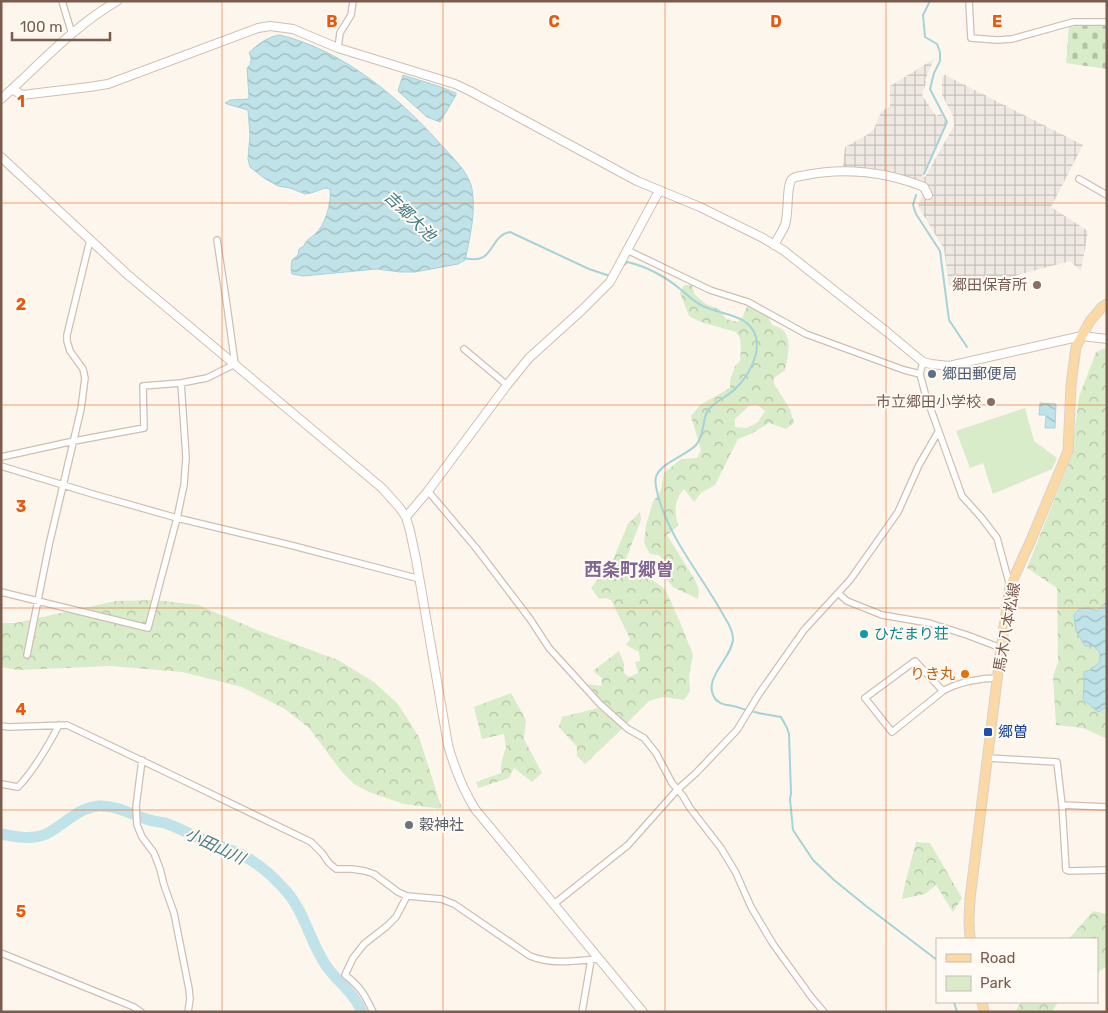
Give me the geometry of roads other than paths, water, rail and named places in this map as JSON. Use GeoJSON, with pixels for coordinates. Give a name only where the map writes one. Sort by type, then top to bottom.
{"type":"FeatureCollection","features":[{"type":"Feature","properties":{"kind":"main road","name":"馬木八本松線"},"geometry":{"type":"LineString","coordinates":[[970,938],[970,898],[1010,586],[1068,451],[1071,384],[1076,347],[1090,321],[1107,304]]}},
{"type":"Feature","properties":{"kind":"street"},"geometry":{"type":"LineString","coordinates":[[62,1],[72,34]]}},
{"type":"Feature","properties":{"kind":"street"},"geometry":{"type":"LineString","coordinates":[[1,99],[72,34],[99,12],[117,1]]}},
{"type":"Feature","properties":{"kind":"street"},"geometry":{"type":"LineString","coordinates":[[338,48],[340,33],[351,15],[354,1]]}},
{"type":"Feature","properties":{"kind":"street"},"geometry":{"type":"LineString","coordinates":[[969,1],[971,38],[1012,39],[1073,22],[1107,22]]}},
{"type":"Feature","properties":{"kind":"street"},"geometry":{"type":"LineString","coordinates":[[12,90],[22,95],[89,88],[108,84],[258,28],[270,26],[293,28],[338,48],[463,87],[611,168],[659,191],[726,219],[763,238],[783,250],[923,362],[949,366],[1082,336],[1107,340]]}},
{"type":"Feature","properties":{"kind":"street"},"geometry":{"type":"LineString","coordinates":[[1,157],[128,275],[382,488],[399,507],[406,517],[420,579],[448,745],[454,768],[466,795],[475,809],[554,904],[595,959],[643,1012]]}},
{"type":"Feature","properties":{"kind":"street"},"geometry":{"type":"LineString","coordinates":[[774,245],[785,224],[791,180],[794,177],[819,172],[891,176],[924,187],[928,195]]}},
{"type":"Feature","properties":{"kind":"street"},"geometry":{"type":"LineString","coordinates":[[1079,179],[1107,194]]}},
{"type":"Feature","properties":{"kind":"street"},"geometry":{"type":"LineString","coordinates":[[406,517],[428,492],[529,358],[610,282],[659,191]]}},
{"type":"Feature","properties":{"kind":"street"},"geometry":{"type":"LineString","coordinates":[[27,655],[81,409],[85,378],[83,369],[70,351],[67,341],[90,240]]}},
{"type":"Feature","properties":{"kind":"street"},"geometry":{"type":"LineString","coordinates":[[217,240],[235,364]]}},
{"type":"Feature","properties":{"kind":"street"},"geometry":{"type":"LineString","coordinates":[[628,250],[710,290],[748,302],[806,334],[904,370],[920,374]]}},
{"type":"Feature","properties":{"kind":"street"},"geometry":{"type":"LineString","coordinates":[[464,349],[507,385]]}},
{"type":"Feature","properties":{"kind":"street"},"geometry":{"type":"LineString","coordinates":[[923,362],[920,374],[924,392],[962,496],[997,538],[1010,586]]}},
{"type":"Feature","properties":{"kind":"street"},"geometry":{"type":"LineString","coordinates":[[1,457],[144,428],[143,386],[181,383],[206,378],[235,364]]}},
{"type":"Feature","properties":{"kind":"street"},"geometry":{"type":"LineString","coordinates":[[1,592],[148,628],[184,485],[186,457],[181,383]]}},
{"type":"Feature","properties":{"kind":"street"},"geometry":{"type":"LineString","coordinates":[[554,904],[628,845],[678,790],[737,730],[804,630],[850,580],[898,512],[919,465],[938,432]]}},
{"type":"Feature","properties":{"kind":"street"},"geometry":{"type":"LineString","coordinates":[[1,466],[177,518],[420,579]]}},
{"type":"Feature","properties":{"kind":"street"},"geometry":{"type":"LineString","coordinates":[[428,492],[476,548],[530,619],[549,648],[600,704],[617,720],[644,738],[656,753],[672,783],[736,873],[750,907],[773,944],[824,1012]]}},
{"type":"Feature","properties":{"kind":"street"},"geometry":{"type":"LineString","coordinates":[[838,593],[847,601],[882,615],[928,623],[1001,648]]}},
{"type":"Feature","properties":{"kind":"street"},"geometry":{"type":"LineString","coordinates":[[943,690],[915,661],[865,698],[892,732],[943,690],[953,685],[998,678]]}},
{"type":"Feature","properties":{"kind":"street"},"geometry":{"type":"LineString","coordinates":[[1,784],[18,787],[48,745],[59,724]]}},
{"type":"Feature","properties":{"kind":"street"},"geometry":{"type":"LineString","coordinates":[[1,726],[66,725],[311,842],[336,869],[352,869],[374,874],[398,892],[407,896],[441,899],[454,904],[530,956],[555,962],[595,959]]}},
{"type":"Feature","properties":{"kind":"street"},"geometry":{"type":"LineString","coordinates":[[988,758],[1058,762],[1066,870],[1107,870]]}},
{"type":"Feature","properties":{"kind":"street"},"geometry":{"type":"LineString","coordinates":[[142,760],[136,807],[137,825],[154,853],[174,913],[189,989],[188,1012]]}},
{"type":"Feature","properties":{"kind":"street"},"geometry":{"type":"LineString","coordinates":[[1062,805],[1107,807]]}},
{"type":"Feature","properties":{"kind":"street"},"geometry":{"type":"LineString","coordinates":[[372,1012],[367,999],[356,984],[345,975],[353,958],[364,944],[396,917],[407,896]]}},
{"type":"Feature","properties":{"kind":"street"},"geometry":{"type":"LineString","coordinates":[[2,955],[134,1007],[141,1012]]}},
{"type":"Feature","properties":{"kind":"street"},"geometry":{"type":"LineString","coordinates":[[582,1012],[595,959]]}},
{"type":"Feature","properties":{"kind":"water","name":"吉郷大池"},"geometry":{"type":"Polygon","coordinates":[[[280,35],[304,42],[327,53],[370,79],[409,112],[459,165],[466,174],[473,194],[472,222],[465,260],[458,264],[415,272],[377,269],[303,276],[292,274],[292,260],[298,255],[299,249],[304,246],[307,240],[319,230],[325,220],[330,200],[330,189],[325,188],[305,194],[278,186],[250,167],[248,159],[250,135],[248,110],[225,103],[230,100],[248,99],[247,68],[251,61],[249,53],[263,41],[280,35]]]}},
{"type":"Feature","properties":{"kind":"water"},"geometry":{"type":"Polygon","coordinates":[[[403,75],[456,93],[440,122],[427,117],[398,91],[403,75]]]}},
{"type":"Feature","properties":{"kind":"water"},"geometry":{"type":"Polygon","coordinates":[[[1040,403],[1056,404],[1055,428],[1045,428],[1046,415],[1039,415],[1040,403]]]}},
{"type":"Feature","properties":{"kind":"water"},"geometry":{"type":"Polygon","coordinates":[[[1107,601],[1107,707],[1098,712],[1083,699],[1084,672],[1100,662],[1100,652],[1093,646],[1085,646],[1076,631],[1074,615],[1079,609],[1089,608],[1097,611],[1107,601]]]}},
{"type":"Feature","properties":{"kind":"waterway"},"geometry":{"type":"LineString","coordinates":[[924,174],[947,122],[930,89],[934,73],[940,61],[940,52],[937,44],[925,37],[923,15],[930,1]]}},
{"type":"Feature","properties":{"kind":"waterway"},"geometry":{"type":"LineString","coordinates":[[916,195],[913,205],[916,214],[940,251],[949,320],[967,347]]}},
{"type":"Feature","properties":{"kind":"waterway"},"geometry":{"type":"LineString","coordinates":[[464,258],[482,258],[498,239],[510,232],[589,269],[610,276]]}},
{"type":"Feature","properties":{"kind":"waterway"},"geometry":{"type":"LineString","coordinates":[[623,266],[627,262],[662,276],[701,305],[744,321],[752,328],[756,336],[756,355],[748,374],[735,389],[708,410],[701,436],[696,445],[668,463],[658,472],[655,479],[658,496],[671,529],[728,623],[732,634],[731,646],[712,683],[714,697],[720,703],[781,717],[789,734],[790,799],[793,830],[813,860],[834,880],[936,959]]}},
{"type":"Feature","properties":{"kind":"waterway","name":"小田山川"},"geometry":{"type":"LineString","coordinates":[[1,834],[24,837],[41,836],[84,810],[91,807],[105,806],[117,808],[148,820],[165,823],[239,853],[266,871],[292,899],[325,964],[354,998],[362,1012]]}},
{"type":"Feature","properties":{"kind":"waterway"},"geometry":{"type":"LineString","coordinates":[[954,1003],[957,1012]]}},
{"type":"Feature","properties":{"kind":"place","name":"郷田保育所"},"geometry":{"type":"Point","coordinates":[1037,285]}},
{"type":"Feature","properties":{"kind":"place","name":"郷田郵便局"},"geometry":{"type":"Point","coordinates":[932,374]}},
{"type":"Feature","properties":{"kind":"place","name":"市立郷田小学校"},"geometry":{"type":"Point","coordinates":[991,402]}},
{"type":"Feature","properties":{"kind":"place","name":"ひだまり荘"},"geometry":{"type":"Point","coordinates":[864,634]}},
{"type":"Feature","properties":{"kind":"place","name":"りき丸"},"geometry":{"type":"Point","coordinates":[965,674]}},
{"type":"Feature","properties":{"kind":"place","name":"郷曽"},"geometry":{"type":"Point","coordinates":[988,732]}},
{"type":"Feature","properties":{"kind":"place","name":"穀神社"},"geometry":{"type":"Point","coordinates":[409,825]}},
{"type":"Feature","properties":{"kind":"district","name":"西条町郷曽"},"geometry":{"type":"Point","coordinates":[629,570]}}]}
